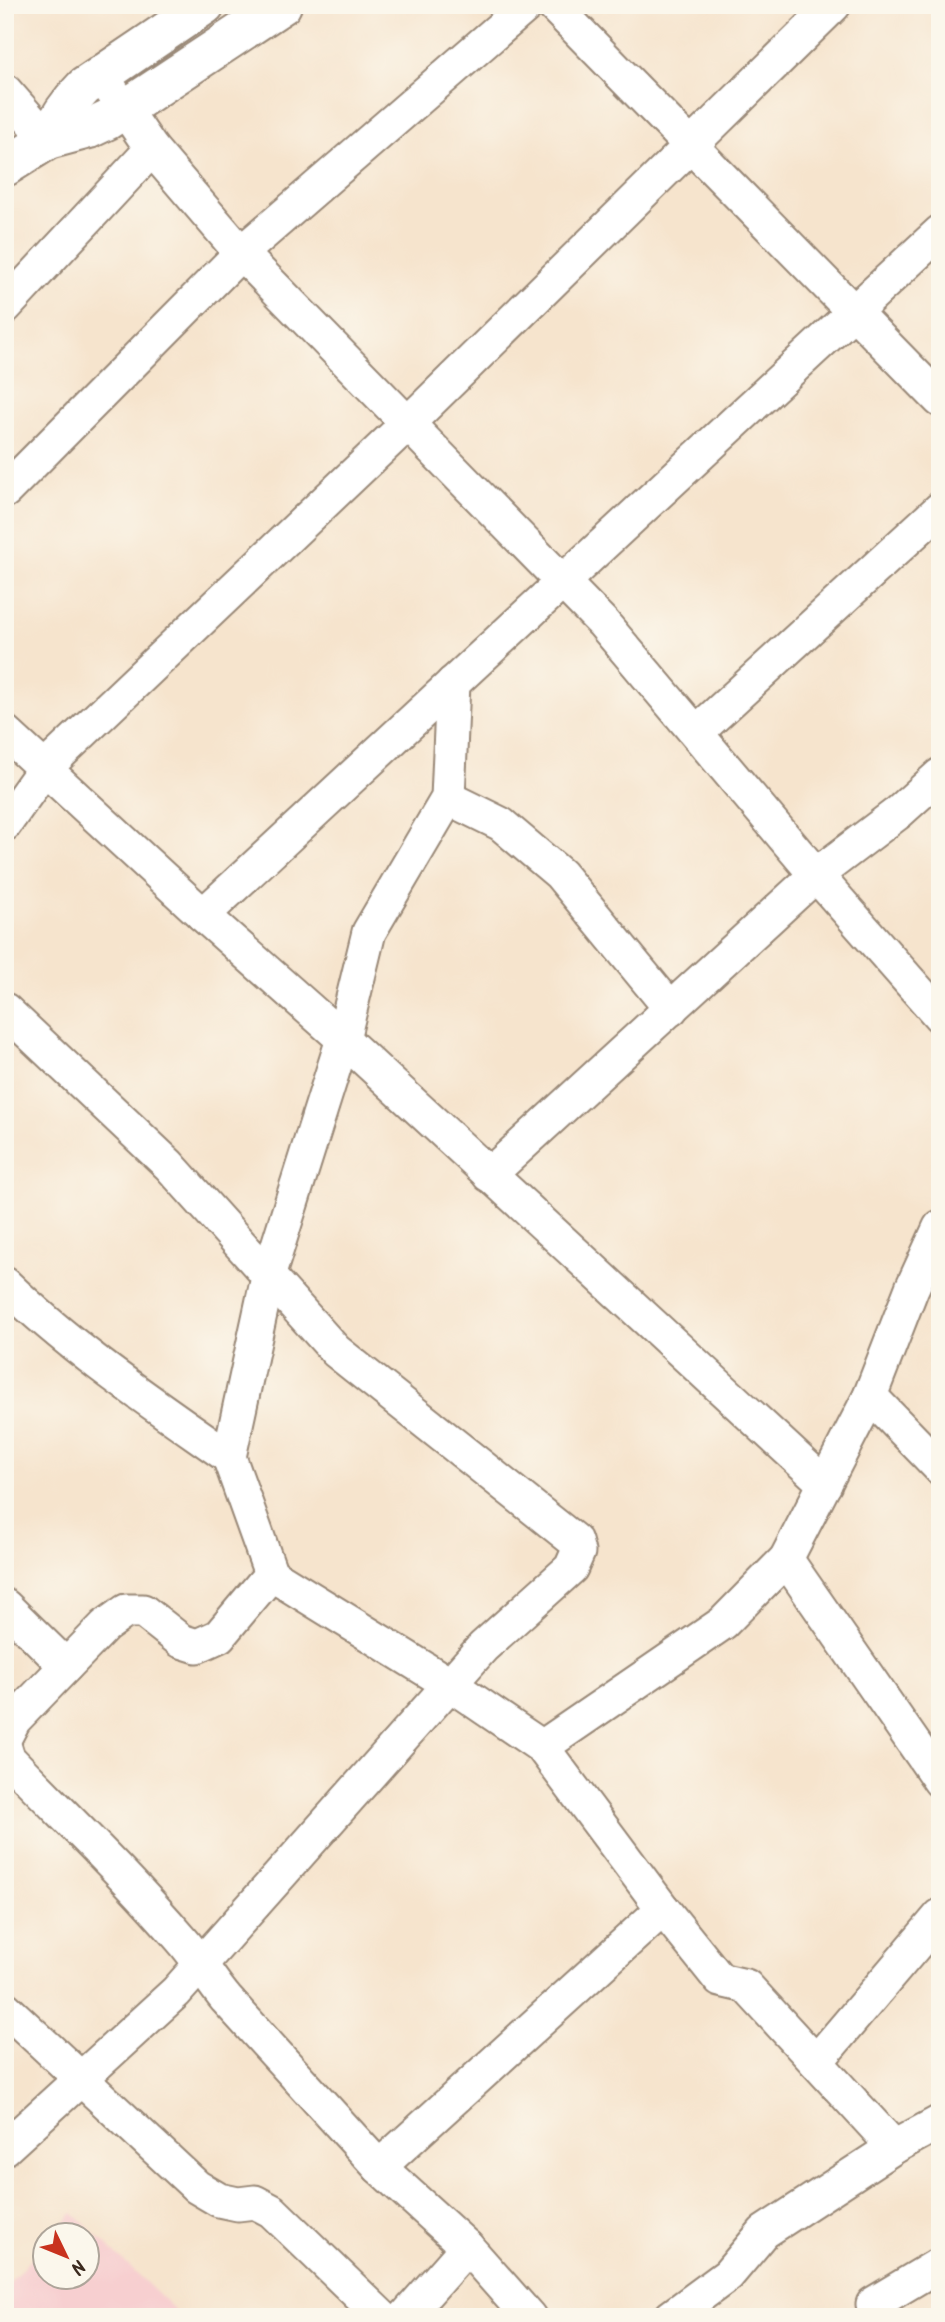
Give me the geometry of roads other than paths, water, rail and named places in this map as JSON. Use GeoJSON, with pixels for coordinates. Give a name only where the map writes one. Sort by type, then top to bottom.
{"type":"FeatureCollection","features":[{"type":"Feature","properties":{"kind":"street"},"geometry":{"type":"LineString","coordinates":[[48,140],[57,120],[83,88],[205,5]]}},
{"type":"Feature","properties":{"kind":"street"},"geometry":{"type":"LineString","coordinates":[[5,167],[48,140],[89,130],[126,109],[282,5]]}},
{"type":"Feature","properties":{"kind":"street"},"geometry":{"type":"LineString","coordinates":[[5,491],[241,253],[527,5]]}},
{"type":"Feature","properties":{"kind":"street"},"geometry":{"type":"LineString","coordinates":[[552,5],[940,400]]}},
{"type":"Feature","properties":{"kind":"street"},"geometry":{"type":"LineString","coordinates":[[5,824],[44,769],[408,423],[834,5]]}},
{"type":"Feature","properties":{"kind":"street"},"geometry":{"type":"LineString","coordinates":[[101,75],[152,149],[241,253],[603,623],[816,875],[940,1016]]}},
{"type":"Feature","properties":{"kind":"street"},"geometry":{"type":"LineString","coordinates":[[5,91],[48,140]]}},
{"type":"Feature","properties":{"kind":"street"},"geometry":{"type":"LineString","coordinates":[[5,307],[152,149]]}},
{"type":"Feature","properties":{"kind":"street"},"geometry":{"type":"LineString","coordinates":[[203,915],[940,232]]}},
{"type":"Feature","properties":{"kind":"street"},"geometry":{"type":"LineString","coordinates":[[697,732],[940,509]]}},
{"type":"Feature","properties":{"kind":"street"},"geometry":{"type":"LineString","coordinates":[[453,683],[448,798],[369,933],[343,1039],[268,1277],[229,1457],[271,1574],[451,1685],[542,1747],[663,1909],[720,1980],[746,1986],[894,2147]]}},
{"type":"Feature","properties":{"kind":"street"},"geometry":{"type":"LineString","coordinates":[[5,732],[203,915],[343,1039],[825,1485]]}},
{"type":"Feature","properties":{"kind":"street"},"geometry":{"type":"LineString","coordinates":[[489,1175],[816,875],[898,812],[940,775]]}},
{"type":"Feature","properties":{"kind":"street"},"geometry":{"type":"LineString","coordinates":[[448,798],[501,824],[560,874],[671,1009]]}},
{"type":"Feature","properties":{"kind":"street"},"geometry":{"type":"LineString","coordinates":[[5,1010],[169,1165],[336,1351],[575,1541],[578,1552],[571,1568],[483,1647],[176,1992],[5,2148]]}},
{"type":"Feature","properties":{"kind":"street"},"geometry":{"type":"LineString","coordinates":[[542,1747],[723,1623],[786,1559],[870,1396],[912,1288],[940,1227]]}},
{"type":"Feature","properties":{"kind":"street"},"geometry":{"type":"LineString","coordinates":[[5,1284],[111,1374],[229,1457]]}},
{"type":"Feature","properties":{"kind":"street"},"geometry":{"type":"LineString","coordinates":[[870,1396],[940,1468]]}},
{"type":"Feature","properties":{"kind":"street"},"geometry":{"type":"LineString","coordinates":[[786,1559],[940,1781]]}},
{"type":"Feature","properties":{"kind":"street"},"geometry":{"type":"LineString","coordinates":[[5,1737],[14,1720],[105,1626],[126,1611],[143,1611],[181,1641],[197,1646],[219,1636],[271,1574]]}},
{"type":"Feature","properties":{"kind":"street"},"geometry":{"type":"LineString","coordinates":[[5,1606],[66,1666]]}},
{"type":"Feature","properties":{"kind":"street"},"geometry":{"type":"LineString","coordinates":[[5,1748],[8,1758],[165,1920],[226,1999],[379,2167],[467,2247],[529,2317]]}},
{"type":"Feature","properties":{"kind":"street"},"geometry":{"type":"LineString","coordinates":[[379,2167],[663,1909]]}},
{"type":"Feature","properties":{"kind":"street"},"geometry":{"type":"LineString","coordinates":[[816,2062],[940,1916]]}},
{"type":"Feature","properties":{"kind":"street"},"geometry":{"type":"LineString","coordinates":[[5,2008],[197,2187],[219,2200],[238,2204],[255,2202],[272,2211],[382,2317]]}},
{"type":"Feature","properties":{"kind":"street"},"geometry":{"type":"LineString","coordinates":[[671,2317],[728,2275],[764,2232],[894,2147],[940,2122]]}},
{"type":"Feature","properties":{"kind":"street"},"geometry":{"type":"LineString","coordinates":[[405,2317],[467,2247]]}},
{"type":"Feature","properties":{"kind":"street"},"geometry":{"type":"LineString","coordinates":[[873,2304],[935,2267],[940,2268]]}}]}
